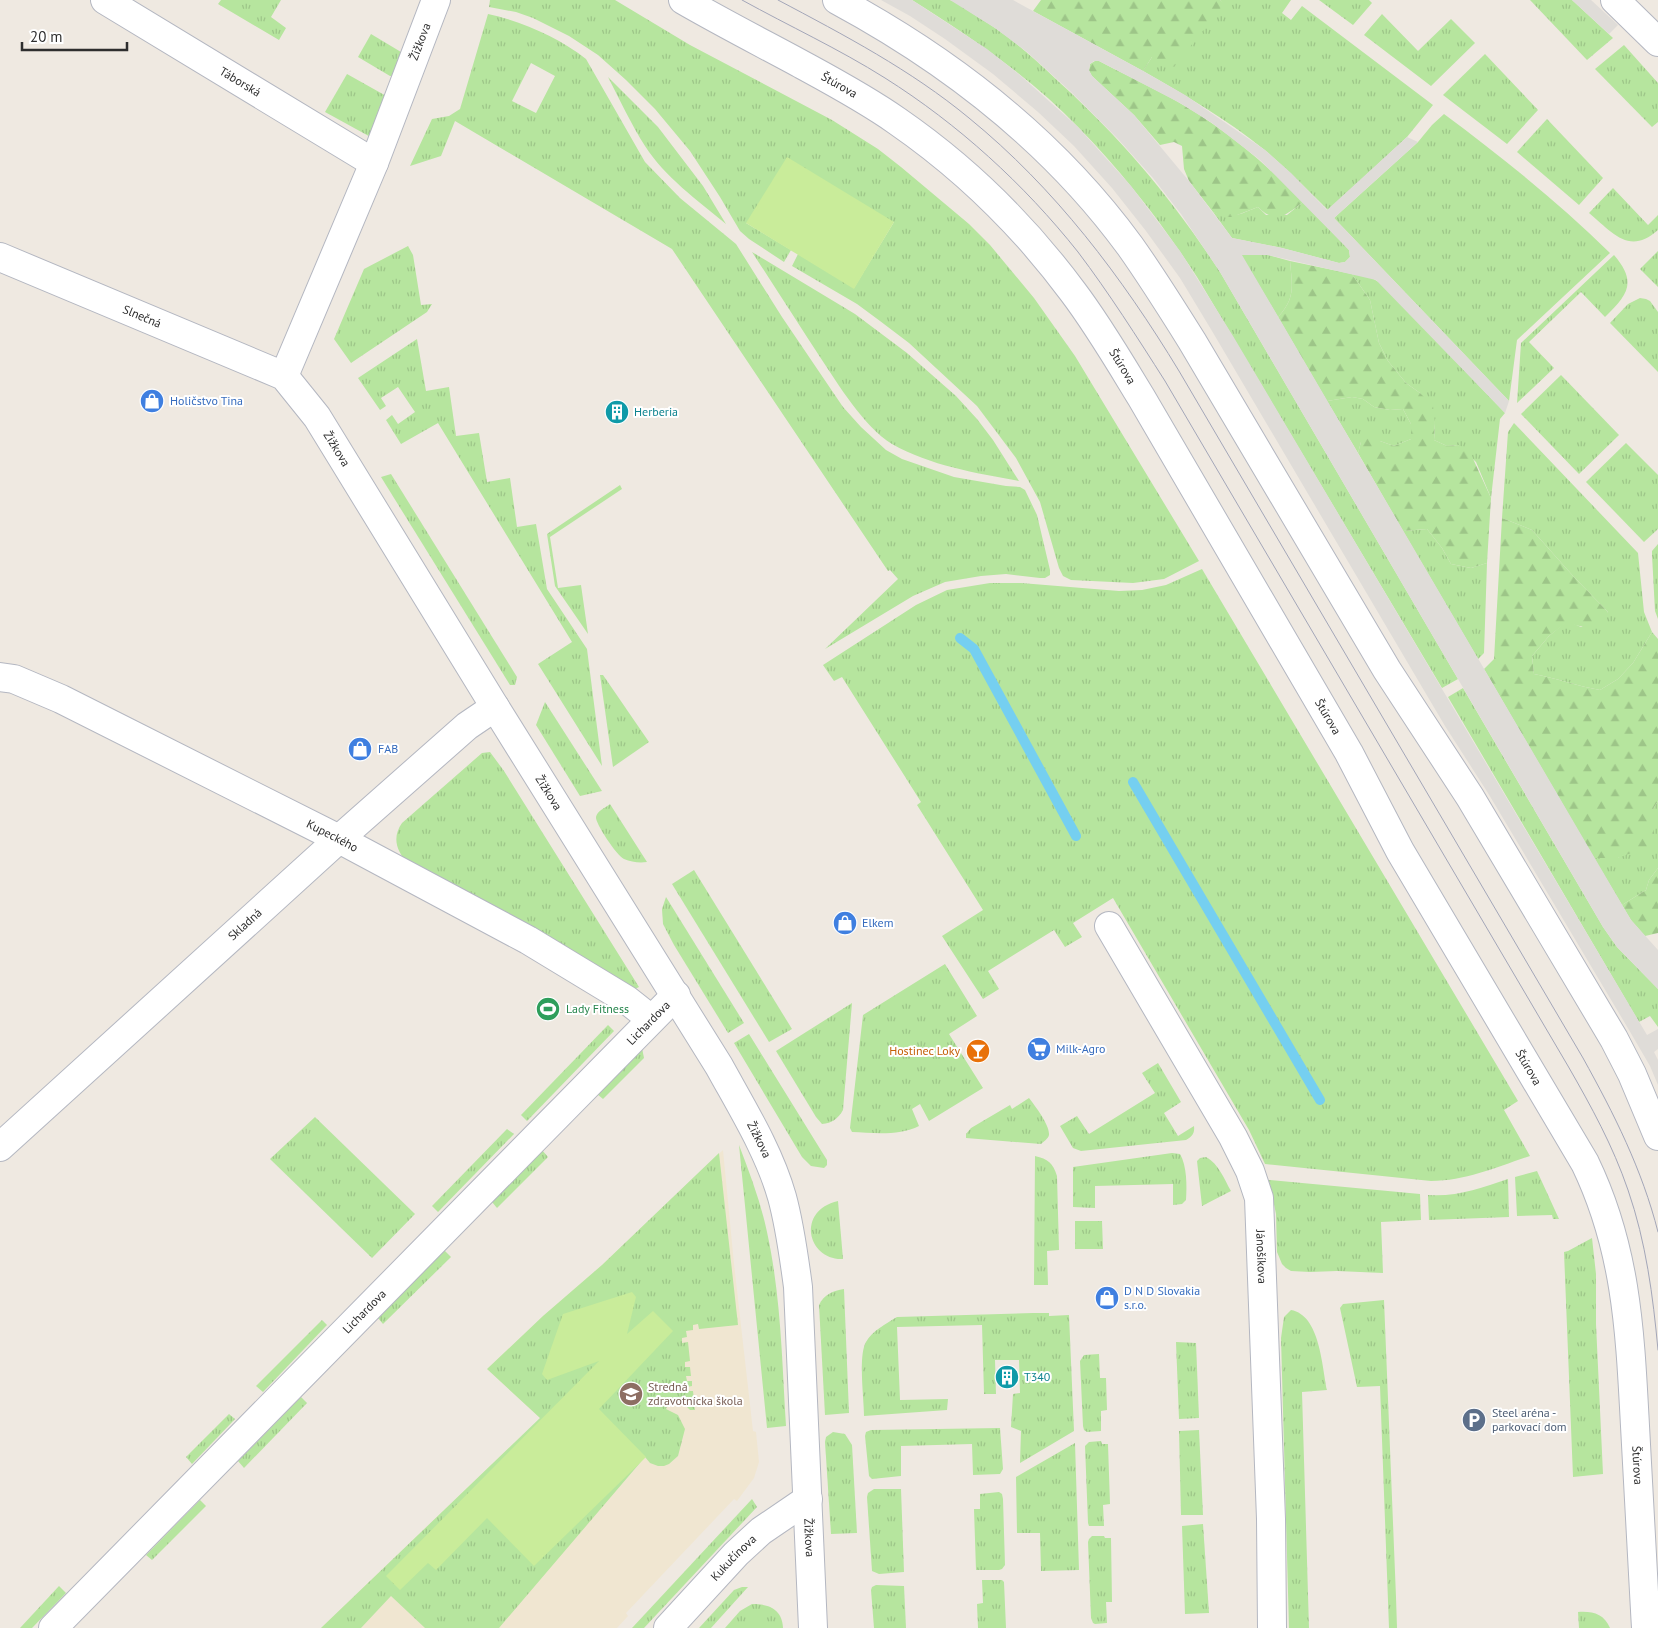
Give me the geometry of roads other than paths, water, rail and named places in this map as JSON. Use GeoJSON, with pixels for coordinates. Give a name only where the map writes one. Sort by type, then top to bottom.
{"type":"FeatureCollection","features":[{"type":"Feature","properties":{"kind":"street","name":"Táborská"},"geometry":{"type":"LineString","coordinates":[[105,0],[374,163]]}},
{"type":"Feature","properties":{"kind":"street","name":"Žižkova"},"geometry":{"type":"LineString","coordinates":[[436,0],[374,163],[284,376],[317,417],[495,707],[676,995],[744,1111],[767,1157],[782,1197],[793,1247],[798,1287],[813,1628]]}},
{"type":"Feature","properties":{"kind":"street","name":"Štúrova"},"geometry":{"type":"LineString","coordinates":[[683,0],[838,84],[897,120],[976,183],[1018,225],[1074,293],[1141,396],[1328,716],[1400,851],[1585,1163],[1599,1192],[1614,1240],[1623,1280],[1630,1332],[1646,1628]]}},
{"type":"Feature","properties":{"kind":"street"},"geometry":{"type":"LineString","coordinates":[[837,0],[932,57],[987,98],[1023,128],[1096,203],[1129,245],[1161,290],[1387,670],[1475,805],[1614,1039],[1632,1074],[1658,1136]]}},
{"type":"Feature","properties":{"kind":"street"},"geometry":{"type":"LineString","coordinates":[[1615,0],[1658,42]]}},
{"type":"Feature","properties":{"kind":"street","name":"Slnečná"},"geometry":{"type":"LineString","coordinates":[[0,257],[284,376]]}},
{"type":"Feature","properties":{"kind":"street","name":"Kupeckého"},"geometry":{"type":"LineString","coordinates":[[0,676],[14,679],[61,699],[339,839],[528,940],[627,1000],[651,1019]]}},
{"type":"Feature","properties":{"kind":"street","name":"Skladná"},"geometry":{"type":"LineString","coordinates":[[0,1147],[339,839],[467,726],[495,707]]}},
{"type":"Feature","properties":{"kind":"street","name":"Jánošíkova"},"geometry":{"type":"LineString","coordinates":[[1109,926],[1233,1138],[1250,1171],[1259,1198],[1271,1519],[1272,1628]]}},
{"type":"Feature","properties":{"kind":"street","name":"Lichardova"},"geometry":{"type":"LineString","coordinates":[[53,1628],[676,995]]}},
{"type":"Feature","properties":{"kind":"street","name":"Kukučínova"},"geometry":{"type":"LineString","coordinates":[[668,1628],[736,1554],[761,1531],[808,1499]]}},
{"type":"Feature","properties":{"kind":"waterway"},"geometry":{"type":"LineString","coordinates":[[960,638],[974,649],[1076,836]]}},
{"type":"Feature","properties":{"kind":"waterway"},"geometry":{"type":"LineString","coordinates":[[1133,782],[1320,1100]]}},
{"type":"Feature","properties":{"kind":"tram line"},"geometry":{"type":"LineString","coordinates":[[742,0],[868,67],[912,96],[964,135],[1012,179],[1057,227],[1078,252],[1112,299],[1165,381],[1593,1111],[1616,1158],[1640,1229],[1648,1269],[1658,1350]]}},
{"type":"Feature","properties":{"kind":"tram line"},"geometry":{"type":"LineString","coordinates":[[778,0],[852,40],[900,69],[924,84],[969,118],[1030,174],[1058,204],[1110,268],[1179,371],[1583,1058],[1626,1142],[1644,1186],[1658,1232]]}},
{"type":"Feature","properties":{"kind":"place","name":"Holičstvo Tina"},"geometry":{"type":"Point","coordinates":[152,401]}},
{"type":"Feature","properties":{"kind":"place","name":"Herberia"},"geometry":{"type":"Point","coordinates":[617,412]}},
{"type":"Feature","properties":{"kind":"place","name":"FAB"},"geometry":{"type":"Point","coordinates":[360,749]}},
{"type":"Feature","properties":{"kind":"place","name":"Elkem"},"geometry":{"type":"Point","coordinates":[845,923]}},
{"type":"Feature","properties":{"kind":"place","name":"Lady Fitness"},"geometry":{"type":"Point","coordinates":[548,1009]}},
{"type":"Feature","properties":{"kind":"place","name":"Milk-Agro"},"geometry":{"type":"Point","coordinates":[1039,1049]}},
{"type":"Feature","properties":{"kind":"place","name":"Hostinec Loky"},"geometry":{"type":"Point","coordinates":[978,1051]}},
{"type":"Feature","properties":{"kind":"place","name":"D N D Slovakia s.r.o."},"geometry":{"type":"Point","coordinates":[1107,1298]}},
{"type":"Feature","properties":{"kind":"place","name":"T340"},"geometry":{"type":"Point","coordinates":[1007,1377]}},
{"type":"Feature","properties":{"kind":"place","name":"Stredná zdravotnícka škola"},"geometry":{"type":"Point","coordinates":[631,1394]}},
{"type":"Feature","properties":{"kind":"place","name":"Steel aréna - parkovací dom"},"geometry":{"type":"Point","coordinates":[1474,1420]}}]}
